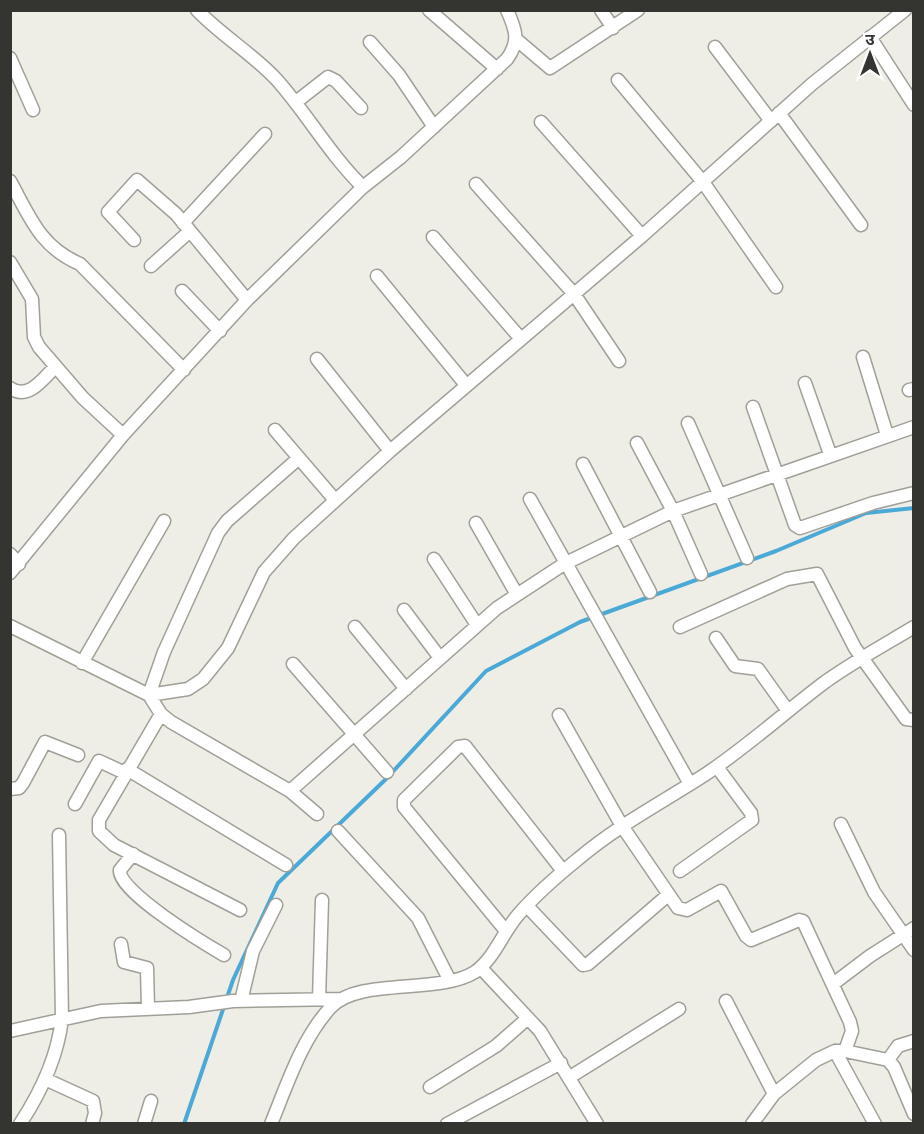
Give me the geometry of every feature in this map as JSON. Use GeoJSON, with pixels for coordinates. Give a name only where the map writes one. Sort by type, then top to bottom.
{"type":"FeatureCollection","features":[{"type":"Feature","properties":{"kind":"street"},"geometry":{"type":"LineString","coordinates":[[198,10],[260,63],[296,102],[327,146],[363,187]]}},
{"type":"Feature","properties":{"kind":"street"},"geometry":{"type":"LineString","coordinates":[[429,10],[497,69]]}},
{"type":"Feature","properties":{"kind":"street"},"geometry":{"type":"LineString","coordinates":[[13,564],[123,435],[247,300],[363,187],[434,127],[497,69],[514,49],[517,40],[516,30],[507,10]]}},
{"type":"Feature","properties":{"kind":"street"},"geometry":{"type":"LineString","coordinates":[[601,10],[613,28]]}},
{"type":"Feature","properties":{"kind":"street"},"geometry":{"type":"LineString","coordinates":[[517,40],[550,68],[638,10]]}},
{"type":"Feature","properties":{"kind":"street"},"geometry":{"type":"LineString","coordinates":[[149,695],[188,689],[216,665],[237,632],[264,572],[294,538],[334,500],[642,236],[775,117],[870,36],[905,10]]}},
{"type":"Feature","properties":{"kind":"street"},"geometry":{"type":"LineString","coordinates":[[870,36],[914,105]]}},
{"type":"Feature","properties":{"kind":"street"},"geometry":{"type":"LineString","coordinates":[[370,42],[399,75],[434,127]]}},
{"type":"Feature","properties":{"kind":"street"},"geometry":{"type":"LineString","coordinates":[[715,47],[775,117],[861,225]]}},
{"type":"Feature","properties":{"kind":"street"},"geometry":{"type":"LineString","coordinates":[[10,58],[33,110]]}},
{"type":"Feature","properties":{"kind":"street"},"geometry":{"type":"LineString","coordinates":[[296,102],[328,77],[336,81],[361,108]]}},
{"type":"Feature","properties":{"kind":"street"},"geometry":{"type":"LineString","coordinates":[[618,80],[703,182],[776,286]]}},
{"type":"Feature","properties":{"kind":"street"},"geometry":{"type":"LineString","coordinates":[[541,122],[642,236]]}},
{"type":"Feature","properties":{"kind":"street"},"geometry":{"type":"LineString","coordinates":[[151,266],[265,134]]}},
{"type":"Feature","properties":{"kind":"street"},"geometry":{"type":"LineString","coordinates":[[134,240],[108,212],[137,180],[158,197],[187,227],[247,300]]}},
{"type":"Feature","properties":{"kind":"street"},"geometry":{"type":"LineString","coordinates":[[10,181],[39,234],[49,245],[68,260],[80,264],[184,370]]}},
{"type":"Feature","properties":{"kind":"street"},"geometry":{"type":"LineString","coordinates":[[476,184],[574,294],[619,361]]}},
{"type":"Feature","properties":{"kind":"street"},"geometry":{"type":"LineString","coordinates":[[434,237],[521,339]]}},
{"type":"Feature","properties":{"kind":"street"},"geometry":{"type":"LineString","coordinates":[[10,262],[32,299],[34,337],[60,373],[123,435]]}},
{"type":"Feature","properties":{"kind":"street"},"geometry":{"type":"LineString","coordinates":[[378,276],[466,385]]}},
{"type":"Feature","properties":{"kind":"street"},"geometry":{"type":"LineString","coordinates":[[182,291],[220,331]]}},
{"type":"Feature","properties":{"kind":"street"},"geometry":{"type":"LineString","coordinates":[[863,357],[887,435]]}},
{"type":"Feature","properties":{"kind":"street"},"geometry":{"type":"LineString","coordinates":[[316,359],[390,451]]}},
{"type":"Feature","properties":{"kind":"street"},"geometry":{"type":"LineString","coordinates":[[10,388],[22,393],[28,392],[60,373]]}},
{"type":"Feature","properties":{"kind":"street"},"geometry":{"type":"LineString","coordinates":[[805,383],[830,454]]}},
{"type":"Feature","properties":{"kind":"street"},"geometry":{"type":"LineString","coordinates":[[753,406],[795,525],[800,528],[873,503],[914,493]]}},
{"type":"Feature","properties":{"kind":"street"},"geometry":{"type":"LineString","coordinates":[[688,423],[747,558]]}},
{"type":"Feature","properties":{"kind":"street"},"geometry":{"type":"LineString","coordinates":[[290,791],[477,625],[516,593],[564,564],[673,511],[775,473],[914,427]]}},
{"type":"Feature","properties":{"kind":"street"},"geometry":{"type":"LineString","coordinates":[[275,430],[334,500]]}},
{"type":"Feature","properties":{"kind":"street"},"geometry":{"type":"LineString","coordinates":[[637,443],[673,511],[701,574]]}},
{"type":"Feature","properties":{"kind":"street"},"geometry":{"type":"LineString","coordinates":[[149,695],[164,652],[218,533],[235,514],[299,458]]}},
{"type":"Feature","properties":{"kind":"street"},"geometry":{"type":"LineString","coordinates":[[583,464],[650,592]]}},
{"type":"Feature","properties":{"kind":"street"},"geometry":{"type":"LineString","coordinates":[[530,499],[564,564],[603,627],[690,784]]}},
{"type":"Feature","properties":{"kind":"street"},"geometry":{"type":"LineString","coordinates":[[82,663],[164,521]]}},
{"type":"Feature","properties":{"kind":"street"},"geometry":{"type":"LineString","coordinates":[[476,523],[516,593]]}},
{"type":"Feature","properties":{"kind":"street"},"geometry":{"type":"LineString","coordinates":[[434,559],[477,625]]}},
{"type":"Feature","properties":{"kind":"street"},"geometry":{"type":"LineString","coordinates":[[680,627],[764,588],[812,573],[819,576],[862,658],[906,719],[914,720]]}},
{"type":"Feature","properties":{"kind":"street"},"geometry":{"type":"LineString","coordinates":[[404,610],[440,658]]}},
{"type":"Feature","properties":{"kind":"street"},"geometry":{"type":"LineString","coordinates":[[10,626],[149,695],[161,714],[290,791],[317,814]]}},
{"type":"Feature","properties":{"kind":"street"},"geometry":{"type":"LineString","coordinates":[[355,627],[406,689]]}},
{"type":"Feature","properties":{"kind":"street"},"geometry":{"type":"LineString","coordinates":[[10,1031],[101,1011],[237,1001],[341,999],[358,993],[450,981],[481,968],[506,931],[527,906],[563,871],[622,826],[717,767],[826,682],[914,627]]}},
{"type":"Feature","properties":{"kind":"street"},"geometry":{"type":"LineString","coordinates":[[716,638],[735,666],[758,669],[788,711]]}},
{"type":"Feature","properties":{"kind":"street"},"geometry":{"type":"LineString","coordinates":[[293,664],[387,772]]}},
{"type":"Feature","properties":{"kind":"street"},"geometry":{"type":"LineString","coordinates":[[161,714],[126,771],[98,826],[103,837],[240,910]]}},
{"type":"Feature","properties":{"kind":"street"},"geometry":{"type":"LineString","coordinates":[[559,716],[622,826],[668,896],[682,910],[721,891],[746,936],[751,940],[802,921],[850,1022],[852,1031],[840,1051]]}},
{"type":"Feature","properties":{"kind":"street"},"geometry":{"type":"LineString","coordinates":[[10,789],[19,788],[45,742],[78,755]]}},
{"type":"Feature","properties":{"kind":"street"},"geometry":{"type":"LineString","coordinates":[[506,931],[404,807],[404,800],[458,747],[465,746],[563,871]]}},
{"type":"Feature","properties":{"kind":"street"},"geometry":{"type":"LineString","coordinates":[[75,804],[99,761],[126,771],[286,865]]}},
{"type":"Feature","properties":{"kind":"street"},"geometry":{"type":"LineString","coordinates":[[680,871],[752,820],[751,813],[717,767]]}},
{"type":"Feature","properties":{"kind":"street"},"geometry":{"type":"LineString","coordinates":[[841,824],[874,892],[902,936],[914,950]]}},
{"type":"Feature","properties":{"kind":"street"},"geometry":{"type":"LineString","coordinates":[[338,831],[418,918],[450,981]]}},
{"type":"Feature","properties":{"kind":"street"},"geometry":{"type":"LineString","coordinates":[[20,1124],[45,1079],[54,1056],[62,1018],[59,834]]}},
{"type":"Feature","properties":{"kind":"street"},"geometry":{"type":"LineString","coordinates":[[133,854],[120,870],[122,880],[166,917],[224,955]]}},
{"type":"Feature","properties":{"kind":"street"},"geometry":{"type":"LineString","coordinates":[[527,906],[578,963],[583,965],[588,964],[668,896]]}},
{"type":"Feature","properties":{"kind":"street"},"geometry":{"type":"LineString","coordinates":[[320,999],[322,900]]}},
{"type":"Feature","properties":{"kind":"street"},"geometry":{"type":"LineString","coordinates":[[237,1001],[253,951],[276,905]]}},
{"type":"Feature","properties":{"kind":"street"},"geometry":{"type":"LineString","coordinates":[[833,984],[870,956],[914,928]]}},
{"type":"Feature","properties":{"kind":"street"},"geometry":{"type":"LineString","coordinates":[[121,944],[124,962],[147,968],[148,1008]]}},
{"type":"Feature","properties":{"kind":"street"},"geometry":{"type":"LineString","coordinates":[[481,968],[528,1018],[570,1077],[597,1124]]}},
{"type":"Feature","properties":{"kind":"street"},"geometry":{"type":"LineString","coordinates":[[270,1124],[309,1040],[321,1020],[341,999]]}},
{"type":"Feature","properties":{"kind":"street"},"geometry":{"type":"LineString","coordinates":[[726,1001],[774,1094]]}},
{"type":"Feature","properties":{"kind":"street"},"geometry":{"type":"LineString","coordinates":[[570,1077],[679,1009]]}},
{"type":"Feature","properties":{"kind":"street"},"geometry":{"type":"LineString","coordinates":[[430,1087],[495,1046],[528,1018]]}},
{"type":"Feature","properties":{"kind":"street"},"geometry":{"type":"LineString","coordinates":[[888,1060],[898,1046],[914,1041]]}},
{"type":"Feature","properties":{"kind":"street"},"geometry":{"type":"LineString","coordinates":[[840,1051],[875,1124]]}},
{"type":"Feature","properties":{"kind":"street"},"geometry":{"type":"LineString","coordinates":[[752,1124],[774,1094],[816,1060],[840,1051],[888,1060],[894,1067],[914,1114]]}},
{"type":"Feature","properties":{"kind":"street"},"geometry":{"type":"LineString","coordinates":[[447,1124],[561,1064]]}},
{"type":"Feature","properties":{"kind":"street"},"geometry":{"type":"LineString","coordinates":[[45,1079],[93,1101],[95,1113],[92,1124]]}},
{"type":"Feature","properties":{"kind":"street"},"geometry":{"type":"LineString","coordinates":[[144,1124],[151,1101]]}},
{"type":"Feature","properties":{"kind":"waterway"},"geometry":{"type":"LineString","coordinates":[[184,1124],[233,980],[278,883],[386,779],[486,671],[580,622],[776,551],[866,513],[914,508]]}}]}
